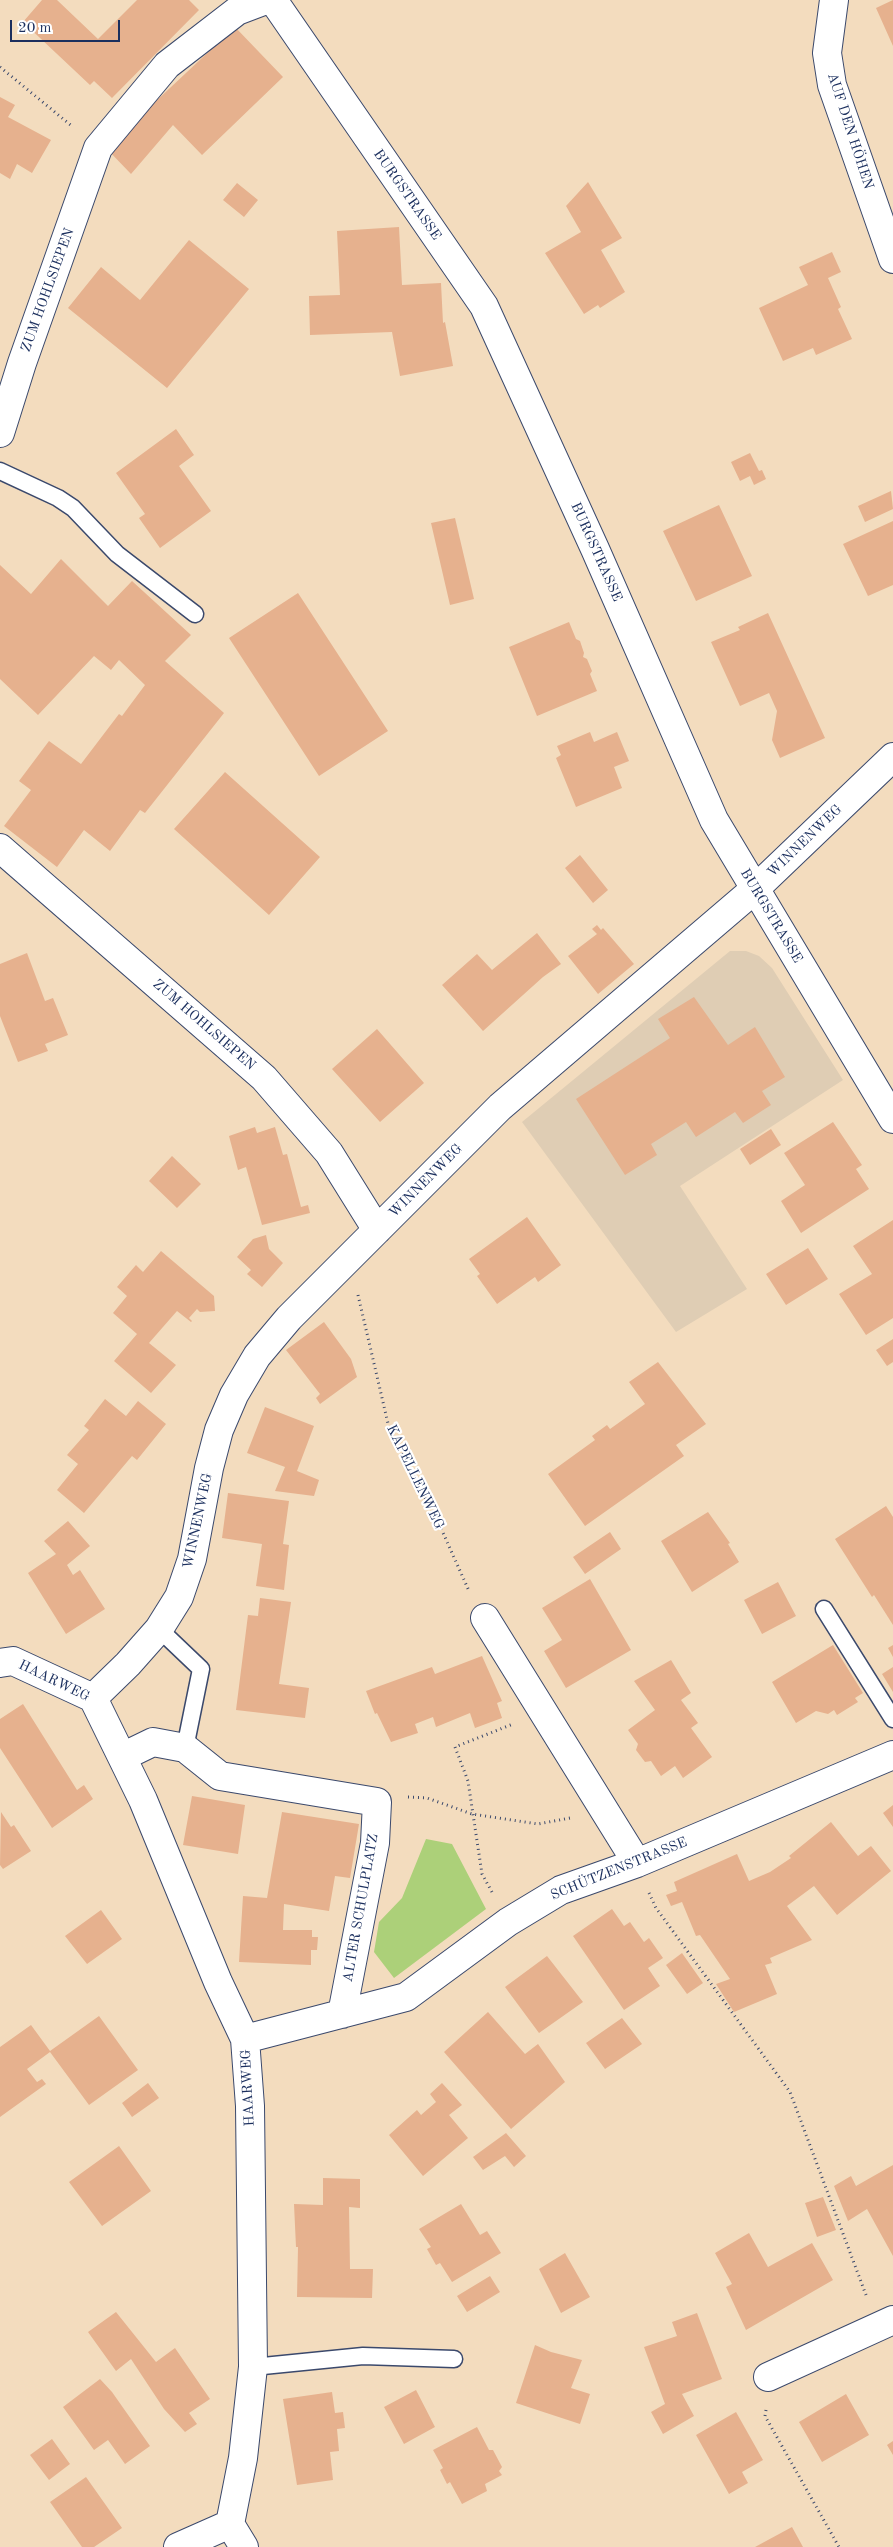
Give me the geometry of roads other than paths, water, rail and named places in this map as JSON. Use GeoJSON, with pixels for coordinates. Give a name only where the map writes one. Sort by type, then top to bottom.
{"type":"FeatureCollection","features":[{"type":"Feature","properties":{"kind":"street","name":"ZUM HOHLSIEPEN"},"geometry":{"type":"LineString","coordinates":[[0,433],[22,363],[98,148],[167,65],[237,11],[266,0]]}},
{"type":"Feature","properties":{"kind":"street","name":"BURGSTRASSE"},"geometry":{"type":"LineString","coordinates":[[272,0],[484,306],[595,550],[714,820],[893,1119]]}},
{"type":"Feature","properties":{"kind":"street","name":"AUF DEN HÖHEN"},"geometry":{"type":"LineString","coordinates":[[834,0],[827,53],[832,85],[893,259]]}},
{"type":"Feature","properties":{"kind":"street","name":"WINNENWEG"},"geometry":{"type":"LineString","coordinates":[[94,1698],[159,1629],[179,1597],[192,1559],[209,1468],[219,1430],[234,1395],[257,1356],[289,1318],[500,1107],[755,889],[893,757]]}},
{"type":"Feature","properties":{"kind":"street","name":"ZUM HOHLSIEPEN"},"geometry":{"type":"LineString","coordinates":[[0,848],[264,1078],[329,1153],[377,1230]]}},
{"type":"Feature","properties":{"kind":"street"},"geometry":{"type":"LineString","coordinates":[[484,1618],[637,1863]]}},
{"type":"Feature","properties":{"kind":"street","name":"HAARWEG"},"geometry":{"type":"LineString","coordinates":[[0,1663],[13,1662],[94,1698],[143,1800],[218,1982],[245,2039],[250,2106],[254,2367],[243,2458],[230,2524]]}},
{"type":"Feature","properties":{"kind":"street"},"geometry":{"type":"LineString","coordinates":[[122,1757],[153,1742],[186,1748]]}},
{"type":"Feature","properties":{"kind":"street","name":"ALTER SCHULPLATZ"},"geometry":{"type":"LineString","coordinates":[[186,1748],[220,1776],[377,1802],[375,1843],[342,2014]]}},
{"type":"Feature","properties":{"kind":"street","name":"SCHÜTZENSTRASSE"},"geometry":{"type":"LineString","coordinates":[[245,2039],[406,1997],[508,1922],[561,1890],[637,1863],[893,1755]]}},
{"type":"Feature","properties":{"kind":"street"},"geometry":{"type":"LineString","coordinates":[[768,2376],[886,2324]]}},
{"type":"Feature","properties":{"kind":"street"},"geometry":{"type":"LineString","coordinates":[[178,2547],[230,2524],[244,2547]]}},
{"type":"Feature","properties":{"kind":"lane"},"geometry":{"type":"LineString","coordinates":[[0,472],[58,498],[73,508],[117,554],[195,614]]}},
{"type":"Feature","properties":{"kind":"lane"},"geometry":{"type":"LineString","coordinates":[[824,1609],[893,1719]]}},
{"type":"Feature","properties":{"kind":"lane"},"geometry":{"type":"LineString","coordinates":[[159,1629],[201,1668],[186,1748]]}},
{"type":"Feature","properties":{"kind":"lane"},"geometry":{"type":"LineString","coordinates":[[254,2367],[363,2356],[454,2359]]}}]}
